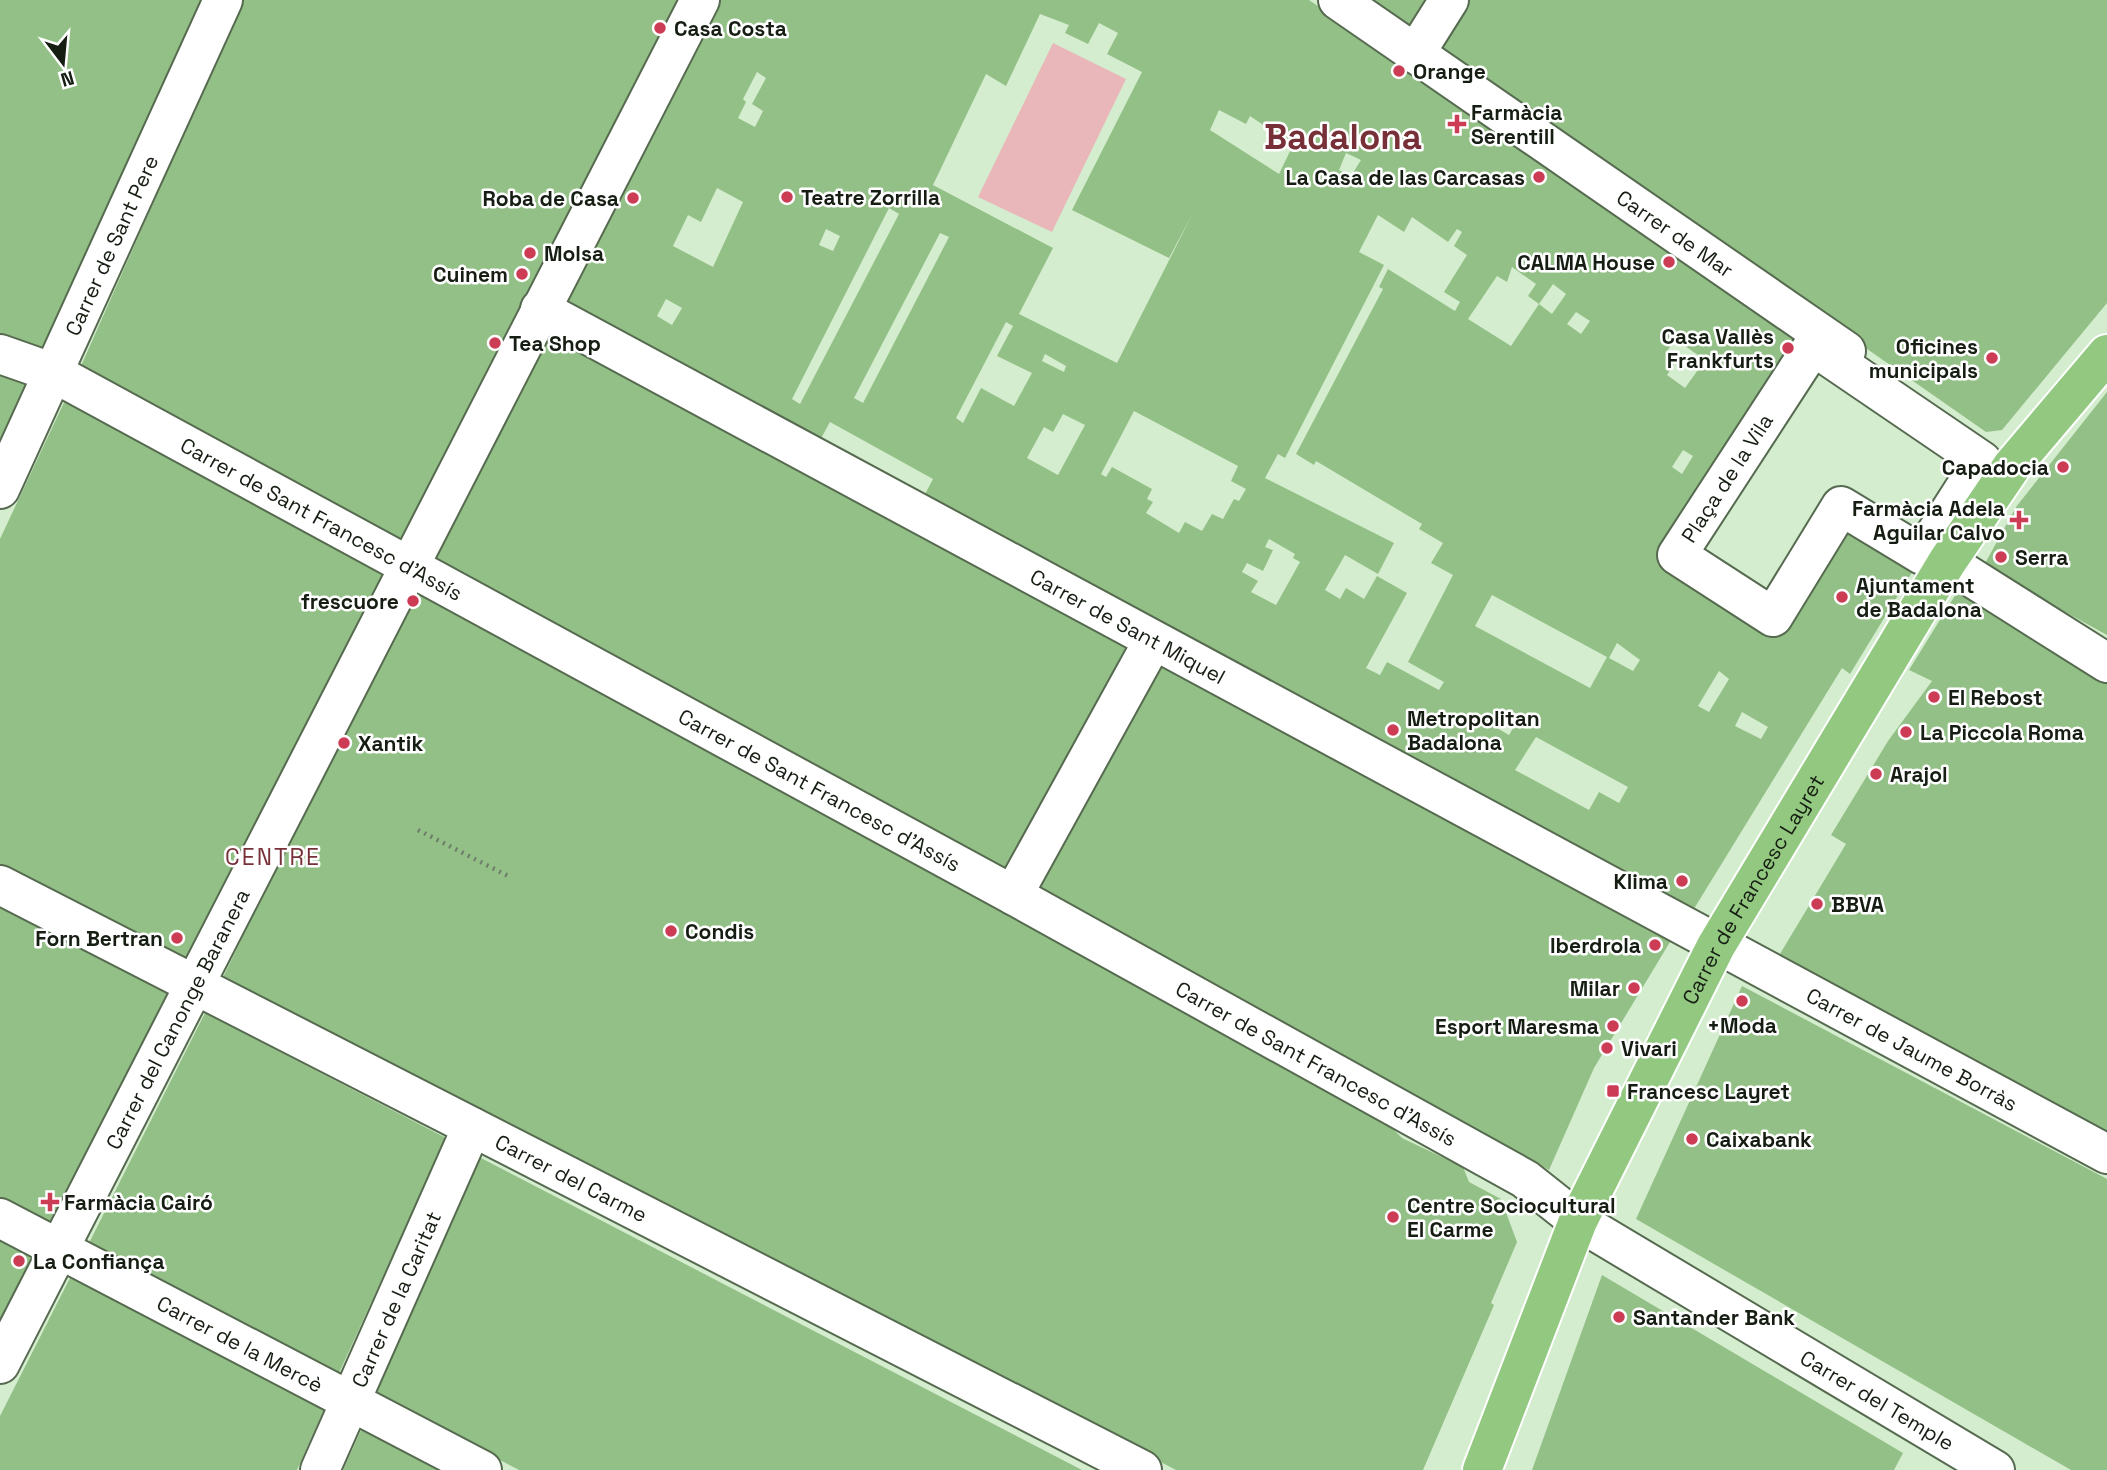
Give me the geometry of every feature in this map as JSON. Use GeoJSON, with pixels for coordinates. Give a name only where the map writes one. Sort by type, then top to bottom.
{"type":"FeatureCollection","features":[{"type":"Feature","properties":{"kind":"main road","name":"Carrer de Francesc Layret"},"geometry":{"type":"LineString","coordinates":[[1482,1470],[1578,1221],[1716,946],[1947,562],[2012,466],[2107,354]]}},
{"type":"Feature","properties":{"kind":"street","name":"Carrer de Sant Pere"},"geometry":{"type":"LineString","coordinates":[[0,489],[223,0]]}},
{"type":"Feature","properties":{"kind":"street","name":"Carrer del Canonge Baranera"},"geometry":{"type":"LineString","coordinates":[[0,1364],[700,0]]}},
{"type":"Feature","properties":{"kind":"street","name":"Carrer de Mar"},"geometry":{"type":"LineString","coordinates":[[1338,0],[2012,466]]}},
{"type":"Feature","properties":{"kind":"street"},"geometry":{"type":"LineString","coordinates":[[1415,54],[1449,0]]}},
{"type":"Feature","properties":{"kind":"street","name":"Carrer de Sant Miquel"},"geometry":{"type":"LineString","coordinates":[[540,309],[1716,946]]}},
{"type":"Feature","properties":{"kind":"street","name":"Plaça de la Vila"},"geometry":{"type":"LineString","coordinates":[[1813,346],[1982,461],[1922,555],[1841,506],[1773,617],[1677,555],[1813,346]]}},
{"type":"Feature","properties":{"kind":"street","name":"Carrer de Sant Francesc d'Assís"},"geometry":{"type":"LineString","coordinates":[[0,354],[54,373],[1013,895],[1525,1179],[1578,1221]]}},
{"type":"Feature","properties":{"kind":"street"},"geometry":{"type":"LineString","coordinates":[[1947,562],[2107,663]]}},
{"type":"Feature","properties":{"kind":"street"},"geometry":{"type":"LineString","coordinates":[[1013,895],[1153,641]]}},
{"type":"Feature","properties":{"kind":"street","name":"Carrer del Carme"},"geometry":{"type":"LineString","coordinates":[[0,886],[195,983],[1142,1470]]}},
{"type":"Feature","properties":{"kind":"street","name":"Carrer de Jaume Borràs"},"geometry":{"type":"LineString","coordinates":[[1716,946],[2107,1154]]}},
{"type":"Feature","properties":{"kind":"street","name":"Carrer de la Caritat"},"geometry":{"type":"LineString","coordinates":[[320,1470],[472,1127]]}},
{"type":"Feature","properties":{"kind":"street","name":"Carrer de la Mercè"},"geometry":{"type":"LineString","coordinates":[[0,1218],[482,1470]]}},
{"type":"Feature","properties":{"kind":"street","name":"Carrer del Temple"},"geometry":{"type":"LineString","coordinates":[[1578,1221],[1995,1470]]}},
{"type":"Feature","properties":{"kind":"path"},"geometry":{"type":"LineString","coordinates":[[418,830],[510,877]]}},
{"type":"Feature","properties":{"kind":"shaded area"},"geometry":{"type":"Polygon","coordinates":[[[1053,43],[1126,79],[1052,232],[978,197],[1053,43]]]}},
{"type":"Feature","properties":{"kind":"building"},"geometry":{"type":"Polygon","coordinates":[[[0,0],[204,0],[39,358],[0,340],[0,0]]]}},
{"type":"Feature","properties":{"kind":"building"},"geometry":{"type":"Polygon","coordinates":[[[243,0],[681,0],[400,542],[81,366],[243,0]]]}},
{"type":"Feature","properties":{"kind":"building"},"geometry":{"type":"Polygon","coordinates":[[[720,0],[1309,0],[1811,338],[1677,555],[1774,617],[1841,506],[1922,556],[1850,674],[1842,668],[1692,912],[923,498],[933,479],[830,422],[819,442],[562,304],[720,0]],[[1040,14],[1006,86],[986,74],[933,185],[1053,248],[1019,314],[1117,363],[1193,213],[1169,258],[1072,210],[1142,72],[1107,54],[1118,33],[1099,23],[1088,44],[1065,33],[1069,25],[1040,14]],[[757,72],[743,99],[746,102],[738,118],[755,127],[763,111],[752,104],[766,78],[757,72]],[[1219,110],[1210,130],[1279,174],[1293,145],[1250,116],[1246,124],[1219,110]],[[1346,153],[1339,170],[1351,176],[1361,160],[1346,153]],[[717,188],[701,222],[688,215],[673,246],[713,267],[743,202],[717,188]],[[889,208],[792,399],[800,404],[899,214],[889,208]],[[1378,215],[1359,252],[1384,265],[1285,458],[1278,454],[1265,478],[1394,543],[1378,574],[1345,555],[1325,590],[1340,599],[1346,588],[1364,599],[1377,576],[1407,593],[1366,668],[1380,675],[1387,662],[1439,690],[1444,682],[1408,662],[1453,575],[1431,563],[1443,543],[1419,529],[1422,524],[1316,461],[1314,465],[1296,454],[1383,289],[1379,287],[1388,269],[1455,311],[1460,302],[1444,292],[1467,255],[1454,246],[1462,232],[1457,229],[1448,242],[1412,217],[1404,232],[1378,215]],[[826,229],[819,245],[833,251],[840,236],[826,229]],[[940,233],[854,398],[863,403],[949,237],[940,233]],[[1512,267],[1507,282],[1497,276],[1468,319],[1511,346],[1539,304],[1528,296],[1536,284],[1512,267]],[[1553,284],[1539,304],[1552,314],[1566,294],[1553,284]],[[666,299],[657,316],[672,325],[682,308],[666,299]],[[1576,312],[1567,324],[1581,334],[1590,321],[1576,312]],[[1006,322],[956,418],[963,423],[981,388],[1014,406],[1032,373],[997,356],[1013,326],[1006,322]],[[1675,339],[1666,353],[1677,360],[1667,375],[1685,388],[1705,360],[1675,339]],[[1045,354],[1042,361],[1064,372],[1066,366],[1045,354]],[[1134,411],[1101,474],[1106,477],[1112,467],[1152,489],[1147,499],[1153,502],[1146,513],[1179,533],[1185,522],[1202,531],[1212,514],[1223,519],[1234,499],[1239,501],[1246,489],[1231,481],[1238,466],[1134,411]],[[1063,414],[1053,432],[1044,427],[1027,458],[1058,475],[1085,425],[1063,414]],[[1683,450],[1672,467],[1682,474],[1693,456],[1683,450]],[[1269,539],[1265,547],[1273,550],[1263,571],[1247,563],[1242,572],[1258,581],[1251,592],[1276,605],[1300,562],[1293,558],[1295,554],[1269,539]],[[1492,595],[1475,626],[1590,688],[1607,657],[1492,595]],[[1617,643],[1609,658],[1633,671],[1640,660],[1617,643]],[[1719,671],[1698,706],[1709,712],[1729,679],[1719,671]],[[1742,712],[1735,726],[1761,739],[1768,727],[1742,712]],[[1507,714],[1497,728],[1509,735],[1518,720],[1507,714]],[[1536,737],[1515,770],[1589,810],[1599,792],[1619,803],[1628,787],[1536,737]]]}},
{"type":"Feature","properties":{"kind":"building"},"geometry":{"type":"Polygon","coordinates":[[[1367,0],[1425,0],[1408,28],[1367,0]]]}},
{"type":"Feature","properties":{"kind":"building"},"geometry":{"type":"Polygon","coordinates":[[[1465,0],[2107,0],[2107,303],[2002,430],[1986,432],[1435,47],[1465,0]]]}},
{"type":"Feature","properties":{"kind":"building"},"geometry":{"type":"Polygon","coordinates":[[[548,330],[1128,643],[1006,871],[431,557],[548,330]]]}},
{"type":"Feature","properties":{"kind":"building"},"geometry":{"type":"Polygon","coordinates":[[[0,368],[28,381],[0,440],[0,368]]]}},
{"type":"Feature","properties":{"kind":"building"},"geometry":{"type":"Polygon","coordinates":[[[2107,392],[2107,635],[1983,567],[2016,507],[2107,392]]]}},
{"type":"Feature","properties":{"kind":"building"},"geometry":{"type":"Polygon","coordinates":[[[67,396],[388,569],[189,961],[0,865],[0,539],[67,396]]]}},
{"type":"Feature","properties":{"kind":"building"},"geometry":{"type":"Polygon","coordinates":[[[417,586],[1385,1121],[1402,1138],[1463,1167],[1469,1182],[1501,1199],[1517,1242],[1491,1303],[1494,1305],[1423,1470],[1176,1470],[223,977],[417,586]]]}},
{"type":"Feature","properties":{"kind":"building"},"geometry":{"type":"Polygon","coordinates":[[[1959,589],[2107,677],[2107,1134],[1777,959],[1846,844],[1831,835],[1888,741],[1932,681],[1909,670],[1959,589]]]}},
{"type":"Feature","properties":{"kind":"building"},"geometry":{"type":"Polygon","coordinates":[[[1154,657],[1673,937],[1594,1068],[1549,1170],[1032,888],[1154,657]]]}},
{"type":"Feature","properties":{"kind":"building"},"geometry":{"type":"Polygon","coordinates":[[[0,908],[171,995],[53,1225],[0,1198],[0,908]]]}},
{"type":"Feature","properties":{"kind":"building"},"geometry":{"type":"Polygon","coordinates":[[[1742,986],[2107,1179],[2107,1470],[2071,1470],[1636,1219],[1742,986]]]}},
{"type":"Feature","properties":{"kind":"building"},"geometry":{"type":"Polygon","coordinates":[[[205,1013],[446,1138],[339,1373],[89,1243],[205,1013]]]}},
{"type":"Feature","properties":{"kind":"building"},"geometry":{"type":"Polygon","coordinates":[[[479,1157],[1082,1470],[519,1470],[374,1394],[479,1157]]]}},
{"type":"Feature","properties":{"kind":"building"},"geometry":{"type":"Polygon","coordinates":[[[0,1236],[39,1256],[0,1332],[0,1236]]]}},
{"type":"Feature","properties":{"kind":"building"},"geometry":{"type":"Polygon","coordinates":[[[72,1274],[325,1407],[297,1470],[0,1470],[0,1416],[72,1274]]]}},
{"type":"Feature","properties":{"kind":"building"},"geometry":{"type":"Polygon","coordinates":[[[1602,1275],[1903,1453],[1894,1470],[1532,1470],[1602,1275]]]}},
{"type":"Feature","properties":{"kind":"building"},"geometry":{"type":"Polygon","coordinates":[[[362,1428],[442,1470],[343,1470],[362,1428]]]}},
{"type":"Feature","properties":{"kind":"place","name":"Casa Costa"},"geometry":{"type":"Point","coordinates":[660,28]}},
{"type":"Feature","properties":{"kind":"place","name":"Orange"},"geometry":{"type":"Point","coordinates":[1399,71]}},
{"type":"Feature","properties":{"kind":"place","name":"Farmàcia Serentill"},"geometry":{"type":"Point","coordinates":[1457,124]}},
{"type":"Feature","properties":{"kind":"place","name":"La Casa de las Carcasas"},"geometry":{"type":"Point","coordinates":[1539,177]}},
{"type":"Feature","properties":{"kind":"place","name":"Teatre Zorrilla"},"geometry":{"type":"Point","coordinates":[787,197]}},
{"type":"Feature","properties":{"kind":"place","name":"Roba de Casa"},"geometry":{"type":"Point","coordinates":[633,198]}},
{"type":"Feature","properties":{"kind":"place","name":"Molsa"},"geometry":{"type":"Point","coordinates":[530,253]}},
{"type":"Feature","properties":{"kind":"place","name":"CALMA House"},"geometry":{"type":"Point","coordinates":[1669,262]}},
{"type":"Feature","properties":{"kind":"place","name":"Cuinem"},"geometry":{"type":"Point","coordinates":[522,274]}},
{"type":"Feature","properties":{"kind":"place","name":"Tea Shop"},"geometry":{"type":"Point","coordinates":[495,343]}},
{"type":"Feature","properties":{"kind":"place","name":"Casa Vallès Frankfurts"},"geometry":{"type":"Point","coordinates":[1788,348]}},
{"type":"Feature","properties":{"kind":"place","name":"Oficines municipals"},"geometry":{"type":"Point","coordinates":[1992,358]}},
{"type":"Feature","properties":{"kind":"place","name":"Capadocia"},"geometry":{"type":"Point","coordinates":[2063,467]}},
{"type":"Feature","properties":{"kind":"place","name":"Farmàcia Adela Aguilar Calvo"},"geometry":{"type":"Point","coordinates":[2019,520]}},
{"type":"Feature","properties":{"kind":"place","name":"Serra"},"geometry":{"type":"Point","coordinates":[2001,557]}},
{"type":"Feature","properties":{"kind":"place","name":"Ajuntament de Badalona"},"geometry":{"type":"Point","coordinates":[1842,597]}},
{"type":"Feature","properties":{"kind":"place","name":"frescuore"},"geometry":{"type":"Point","coordinates":[413,601]}},
{"type":"Feature","properties":{"kind":"place","name":"El Rebost"},"geometry":{"type":"Point","coordinates":[1934,697]}},
{"type":"Feature","properties":{"kind":"place","name":"Metropolitan Badalona"},"geometry":{"type":"Point","coordinates":[1393,730]}},
{"type":"Feature","properties":{"kind":"place","name":"La Piccola Roma"},"geometry":{"type":"Point","coordinates":[1906,732]}},
{"type":"Feature","properties":{"kind":"place","name":"Xantik"},"geometry":{"type":"Point","coordinates":[344,743]}},
{"type":"Feature","properties":{"kind":"place","name":"Arajol"},"geometry":{"type":"Point","coordinates":[1876,774]}},
{"type":"Feature","properties":{"kind":"place","name":"Klima"},"geometry":{"type":"Point","coordinates":[1682,881]}},
{"type":"Feature","properties":{"kind":"place","name":"BBVA"},"geometry":{"type":"Point","coordinates":[1817,904]}},
{"type":"Feature","properties":{"kind":"place","name":"Condis"},"geometry":{"type":"Point","coordinates":[671,931]}},
{"type":"Feature","properties":{"kind":"place","name":"Forn Bertran"},"geometry":{"type":"Point","coordinates":[177,938]}},
{"type":"Feature","properties":{"kind":"place","name":"Iberdrola"},"geometry":{"type":"Point","coordinates":[1655,945]}},
{"type":"Feature","properties":{"kind":"place","name":"Milar"},"geometry":{"type":"Point","coordinates":[1634,988]}},
{"type":"Feature","properties":{"kind":"place","name":"+Moda"},"geometry":{"type":"Point","coordinates":[1742,1001]}},
{"type":"Feature","properties":{"kind":"place","name":"Esport Maresma"},"geometry":{"type":"Point","coordinates":[1613,1026]}},
{"type":"Feature","properties":{"kind":"place","name":"Vivari"},"geometry":{"type":"Point","coordinates":[1607,1048]}},
{"type":"Feature","properties":{"kind":"place","name":"Francesc Layret"},"geometry":{"type":"Point","coordinates":[1613,1091]}},
{"type":"Feature","properties":{"kind":"place","name":"Caixabank"},"geometry":{"type":"Point","coordinates":[1692,1139]}},
{"type":"Feature","properties":{"kind":"place","name":"Farmàcia Cairó"},"geometry":{"type":"Point","coordinates":[50,1202]}},
{"type":"Feature","properties":{"kind":"place","name":"Centre Sociocultural El Carme"},"geometry":{"type":"Point","coordinates":[1393,1217]}},
{"type":"Feature","properties":{"kind":"place","name":"La Confiança"},"geometry":{"type":"Point","coordinates":[19,1261]}},
{"type":"Feature","properties":{"kind":"place","name":"Santander Bank"},"geometry":{"type":"Point","coordinates":[1619,1317]}},
{"type":"Feature","properties":{"kind":"district","name":"Badalona"},"geometry":{"type":"Point","coordinates":[1343,137]}},
{"type":"Feature","properties":{"kind":"district","name":"CENTRE"},"geometry":{"type":"Point","coordinates":[273,857]}}]}
